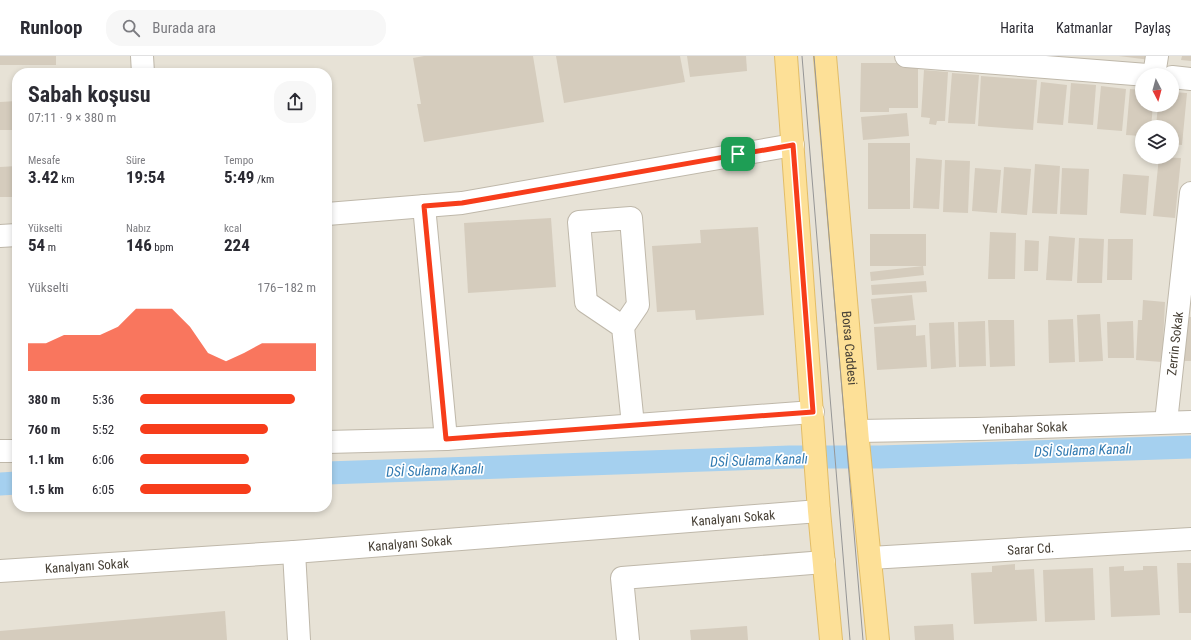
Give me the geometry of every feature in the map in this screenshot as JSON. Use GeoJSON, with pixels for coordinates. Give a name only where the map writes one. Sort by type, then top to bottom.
{"type":"FeatureCollection","features":[{"type":"Feature","properties":{"kind":"main road"},"geometry":{"type":"LineString","coordinates":[[786,56],[819,504],[831,640]]}},
{"type":"Feature","properties":{"kind":"main road","name":"Borsa Caddesi"},"geometry":{"type":"LineString","coordinates":[[825,56],[858,436],[878,640]]}},
{"type":"Feature","properties":{"kind":"street"},"geometry":{"type":"LineString","coordinates":[[142,56],[143,68]]}},
{"type":"Feature","properties":{"kind":"street"},"geometry":{"type":"LineString","coordinates":[[906,56],[1135,74]]}},
{"type":"Feature","properties":{"kind":"street"},"geometry":{"type":"LineString","coordinates":[[1155,68],[1157,56]]}},
{"type":"Feature","properties":{"kind":"street"},"geometry":{"type":"LineString","coordinates":[[1179,78],[1191,79]]}},
{"type":"Feature","properties":{"kind":"street"},"geometry":{"type":"LineString","coordinates":[[332,214],[462,203],[793,145]]}},
{"type":"Feature","properties":{"kind":"street","name":"Zerrin Sokak"},"geometry":{"type":"LineString","coordinates":[[1166,422],[1191,193]]}},
{"type":"Feature","properties":{"kind":"street"},"geometry":{"type":"LineString","coordinates":[[424,206],[446,439]]}},
{"type":"Feature","properties":{"kind":"street"},"geometry":{"type":"LineString","coordinates":[[623,327],[586,302],[579,222],[631,218],[638,305],[623,327],[633,425]]}},
{"type":"Feature","properties":{"kind":"street"},"geometry":{"type":"LineString","coordinates":[[0,236],[12,235]]}},
{"type":"Feature","properties":{"kind":"street"},"geometry":{"type":"LineString","coordinates":[[332,442],[446,439],[813,412]]}},
{"type":"Feature","properties":{"kind":"street","name":"Yenibahar Sokak"},"geometry":{"type":"LineString","coordinates":[[858,436],[976,429],[1191,422]]}},
{"type":"Feature","properties":{"kind":"street"},"geometry":{"type":"LineString","coordinates":[[0,451],[12,451]]}},
{"type":"Feature","properties":{"kind":"street","name":"Kanalyanı Sokak"},"geometry":{"type":"LineString","coordinates":[[0,571],[294,552],[819,504]]}},
{"type":"Feature","properties":{"kind":"street","name":"Sarar Cd."},"geometry":{"type":"LineString","coordinates":[[870,558],[1191,539]]}},
{"type":"Feature","properties":{"kind":"street"},"geometry":{"type":"LineString","coordinates":[[294,552],[299,640]]}},
{"type":"Feature","properties":{"kind":"street"},"geometry":{"type":"LineString","coordinates":[[628,640],[622,578],[824,562]]}},
{"type":"Feature","properties":{"kind":"shaded area"},"geometry":{"type":"Polygon","coordinates":[[[0,56],[1191,56],[1191,640],[0,640],[0,56]]]}},
{"type":"Feature","properties":{"kind":"building"},"geometry":{"type":"Polygon","coordinates":[[[0,56],[56,56],[56,65],[0,65],[0,56]]]}},
{"type":"Feature","properties":{"kind":"building"},"geometry":{"type":"Polygon","coordinates":[[[424,56],[533,56],[544,122],[424,142],[417,104],[421,104],[413,58],[424,56]]]}},
{"type":"Feature","properties":{"kind":"building"},"geometry":{"type":"Polygon","coordinates":[[[556,56],[680,56],[685,82],[564,103],[556,56]]]}},
{"type":"Feature","properties":{"kind":"building"},"geometry":{"type":"Polygon","coordinates":[[[687,56],[746,56],[747,71],[690,77],[687,56]]]}},
{"type":"Feature","properties":{"kind":"building"},"geometry":{"type":"Polygon","coordinates":[[[1119,56],[1150,56],[1150,60],[1119,56]]]}},
{"type":"Feature","properties":{"kind":"building"},"geometry":{"type":"Polygon","coordinates":[[[1182,56],[1191,56],[1191,61],[1181,60],[1182,56]]]}},
{"type":"Feature","properties":{"kind":"building"},"geometry":{"type":"Polygon","coordinates":[[[861,63],[918,63],[918,108],[889,108],[889,112],[860,112],[861,63]]]}},
{"type":"Feature","properties":{"kind":"building"},"geometry":{"type":"Polygon","coordinates":[[[924,70],[948,72],[945,121],[937,121],[936,125],[929,124],[930,118],[921,117],[924,70]]]}},
{"type":"Feature","properties":{"kind":"building"},"geometry":{"type":"Polygon","coordinates":[[[952,73],[979,75],[975,124],[948,123],[952,73]]]}},
{"type":"Feature","properties":{"kind":"building"},"geometry":{"type":"Polygon","coordinates":[[[981,76],[1037,80],[1033,130],[978,126],[981,76]]]}},
{"type":"Feature","properties":{"kind":"building"},"geometry":{"type":"Polygon","coordinates":[[[1041,82],[1067,85],[1063,125],[1037,123],[1041,82]]]}},
{"type":"Feature","properties":{"kind":"building"},"geometry":{"type":"Polygon","coordinates":[[[1071,83],[1096,85],[1093,125],[1068,123],[1071,83]]]}},
{"type":"Feature","properties":{"kind":"building"},"geometry":{"type":"Polygon","coordinates":[[[1101,86],[1126,89],[1122,131],[1097,129],[1101,86]]]}},
{"type":"Feature","properties":{"kind":"building"},"geometry":{"type":"Polygon","coordinates":[[[1130,89],[1135,89],[1135,112],[1152,112],[1152,120],[1135,120],[1135,136],[1126,135],[1130,89]]]}},
{"type":"Feature","properties":{"kind":"building"},"geometry":{"type":"Polygon","coordinates":[[[1179,92],[1187,93],[1182,145],[1179,145],[1179,120],[1157,120],[1157,112],[1179,112],[1179,92]]]}},
{"type":"Feature","properties":{"kind":"building"},"geometry":{"type":"Polygon","coordinates":[[[12,101],[12,130],[0,130],[0,102],[12,101]]]}},
{"type":"Feature","properties":{"kind":"building"},"geometry":{"type":"Polygon","coordinates":[[[907,113],[909,136],[863,140],[861,117],[907,113]]]}},
{"type":"Feature","properties":{"kind":"building"},"geometry":{"type":"Polygon","coordinates":[[[868,143],[910,143],[910,209],[868,209],[868,143]]]}},
{"type":"Feature","properties":{"kind":"building"},"geometry":{"type":"Polygon","coordinates":[[[916,158],[942,160],[939,209],[913,208],[916,158]]]}},
{"type":"Feature","properties":{"kind":"building"},"geometry":{"type":"Polygon","coordinates":[[[1179,158],[1181,158],[1175,218],[1153,216],[1158,164],[1179,164],[1179,158]]]}},
{"type":"Feature","properties":{"kind":"building"},"geometry":{"type":"Polygon","coordinates":[[[945,160],[970,161],[968,213],[943,212],[945,160]]]}},
{"type":"Feature","properties":{"kind":"building"},"geometry":{"type":"Polygon","coordinates":[[[1035,164],[1060,166],[1057,214],[1032,213],[1035,164]]]}},
{"type":"Feature","properties":{"kind":"building"},"geometry":{"type":"Polygon","coordinates":[[[12,166],[12,197],[0,197],[0,167],[12,166]]]}},
{"type":"Feature","properties":{"kind":"building"},"geometry":{"type":"Polygon","coordinates":[[[1004,167],[1031,169],[1027,215],[1001,213],[1004,167]]]}},
{"type":"Feature","properties":{"kind":"building"},"geometry":{"type":"Polygon","coordinates":[[[975,168],[1001,170],[997,213],[972,211],[975,168]]]}},
{"type":"Feature","properties":{"kind":"building"},"geometry":{"type":"Polygon","coordinates":[[[1062,168],[1089,169],[1087,215],[1060,214],[1062,168]]]}},
{"type":"Feature","properties":{"kind":"building"},"geometry":{"type":"Polygon","coordinates":[[[1123,174],[1149,176],[1146,215],[1120,213],[1123,174]]]}},
{"type":"Feature","properties":{"kind":"building"},"geometry":{"type":"Polygon","coordinates":[[[551,218],[556,287],[468,293],[464,223],[551,218]]]}},
{"type":"Feature","properties":{"kind":"building"},"geometry":{"type":"Polygon","coordinates":[[[758,227],[764,315],[696,320],[695,310],[657,312],[652,246],[701,243],[700,230],[758,227]]]}},
{"type":"Feature","properties":{"kind":"building"},"geometry":{"type":"Polygon","coordinates":[[[990,232],[1016,233],[1015,279],[988,279],[990,232]]]}},
{"type":"Feature","properties":{"kind":"building"},"geometry":{"type":"Polygon","coordinates":[[[870,234],[926,234],[926,266],[870,266],[870,234]]]}},
{"type":"Feature","properties":{"kind":"building"},"geometry":{"type":"Polygon","coordinates":[[[1049,236],[1075,238],[1072,281],[1046,280],[1049,236]]]}},
{"type":"Feature","properties":{"kind":"building"},"geometry":{"type":"Polygon","coordinates":[[[1079,238],[1104,239],[1102,283],[1077,283],[1079,238]]]}},
{"type":"Feature","properties":{"kind":"building"},"geometry":{"type":"Polygon","coordinates":[[[1108,239],[1133,239],[1132,280],[1107,280],[1108,239]]]}},
{"type":"Feature","properties":{"kind":"building"},"geometry":{"type":"Polygon","coordinates":[[[1025,240],[1039,241],[1038,271],[1024,271],[1025,240]]]}},
{"type":"Feature","properties":{"kind":"building"},"geometry":{"type":"Polygon","coordinates":[[[923,266],[924,275],[871,281],[870,272],[923,266]]]}},
{"type":"Feature","properties":{"kind":"building"},"geometry":{"type":"Polygon","coordinates":[[[926,281],[927,292],[872,295],[871,285],[926,281]]]}},
{"type":"Feature","properties":{"kind":"building"},"geometry":{"type":"Polygon","coordinates":[[[912,295],[915,320],[874,324],[871,299],[912,295]]]}},
{"type":"Feature","properties":{"kind":"building"},"geometry":{"type":"Polygon","coordinates":[[[1143,300],[1165,302],[1162,362],[1136,360],[1138,320],[1142,320],[1143,300]]]}},
{"type":"Feature","properties":{"kind":"building"},"geometry":{"type":"Polygon","coordinates":[[[1100,314],[1103,361],[1079,362],[1077,315],[1100,314]]]}},
{"type":"Feature","properties":{"kind":"building"},"geometry":{"type":"Polygon","coordinates":[[[1187,317],[1191,317],[1191,361],[1184,361],[1187,317]]]}},
{"type":"Feature","properties":{"kind":"building"},"geometry":{"type":"Polygon","coordinates":[[[1073,319],[1075,362],[1049,363],[1048,320],[1073,319]]]}},
{"type":"Feature","properties":{"kind":"building"},"geometry":{"type":"Polygon","coordinates":[[[988,320],[1014,320],[1015,366],[990,367],[988,320]]]}},
{"type":"Feature","properties":{"kind":"building"},"geometry":{"type":"Polygon","coordinates":[[[985,321],[986,366],[959,367],[958,322],[985,321]]]}},
{"type":"Feature","properties":{"kind":"building"},"geometry":{"type":"Polygon","coordinates":[[[1133,321],[1134,358],[1108,358],[1107,322],[1133,321]]]}},
{"type":"Feature","properties":{"kind":"building"},"geometry":{"type":"Polygon","coordinates":[[[954,322],[956,367],[931,369],[929,323],[954,322]]]}},
{"type":"Feature","properties":{"kind":"building"},"geometry":{"type":"Polygon","coordinates":[[[916,325],[916,336],[925,335],[927,367],[877,370],[874,327],[916,325]]]}},
{"type":"Feature","properties":{"kind":"building"},"geometry":{"type":"Polygon","coordinates":[[[1177,563],[1191,563],[1191,613],[1179,613],[1177,563]]]}},
{"type":"Feature","properties":{"kind":"building"},"geometry":{"type":"Polygon","coordinates":[[[1015,564],[1015,570],[1034,569],[1037,621],[974,624],[971,573],[992,572],[992,566],[1015,564]]]}},
{"type":"Feature","properties":{"kind":"building"},"geometry":{"type":"Polygon","coordinates":[[[1124,566],[1124,571],[1143,570],[1143,566],[1157,566],[1160,615],[1111,617],[1109,567],[1124,566]]]}},
{"type":"Feature","properties":{"kind":"building"},"geometry":{"type":"Polygon","coordinates":[[[1093,568],[1095,620],[1045,622],[1043,570],[1093,568]]]}},
{"type":"Feature","properties":{"kind":"building"},"geometry":{"type":"Polygon","coordinates":[[[225,611],[227,640],[0,640],[0,631],[225,611]]]}},
{"type":"Feature","properties":{"kind":"building"},"geometry":{"type":"Polygon","coordinates":[[[953,624],[954,640],[915,640],[914,626],[953,624]]]}},
{"type":"Feature","properties":{"kind":"building"},"geometry":{"type":"Polygon","coordinates":[[[747,626],[748,640],[691,640],[690,630],[747,626]]]}},
{"type":"Feature","properties":{"kind":"waterway","name":"DSİ Sulama Kanalı"},"geometry":{"type":"LineString","coordinates":[[332,473],[790,457],[880,457],[1191,447]]}},
{"type":"Feature","properties":{"kind":"waterway","name":"DSİ Sulama Kanalı"},"geometry":{"type":"LineString","coordinates":[[0,484],[12,483]]}},
{"type":"Feature","properties":{"kind":"tram line"},"geometry":{"type":"LineString","coordinates":[[802,56],[850,640]]}},
{"type":"Feature","properties":{"kind":"tram line"},"geometry":{"type":"LineString","coordinates":[[814,56],[863,640]]}},
{"type":"Feature","properties":{"kind":"route"},"geometry":{"type":"LineString","coordinates":[[793,145],[813,412],[446,439],[424,206],[462,203],[738,154],[793,145]]}}]}
